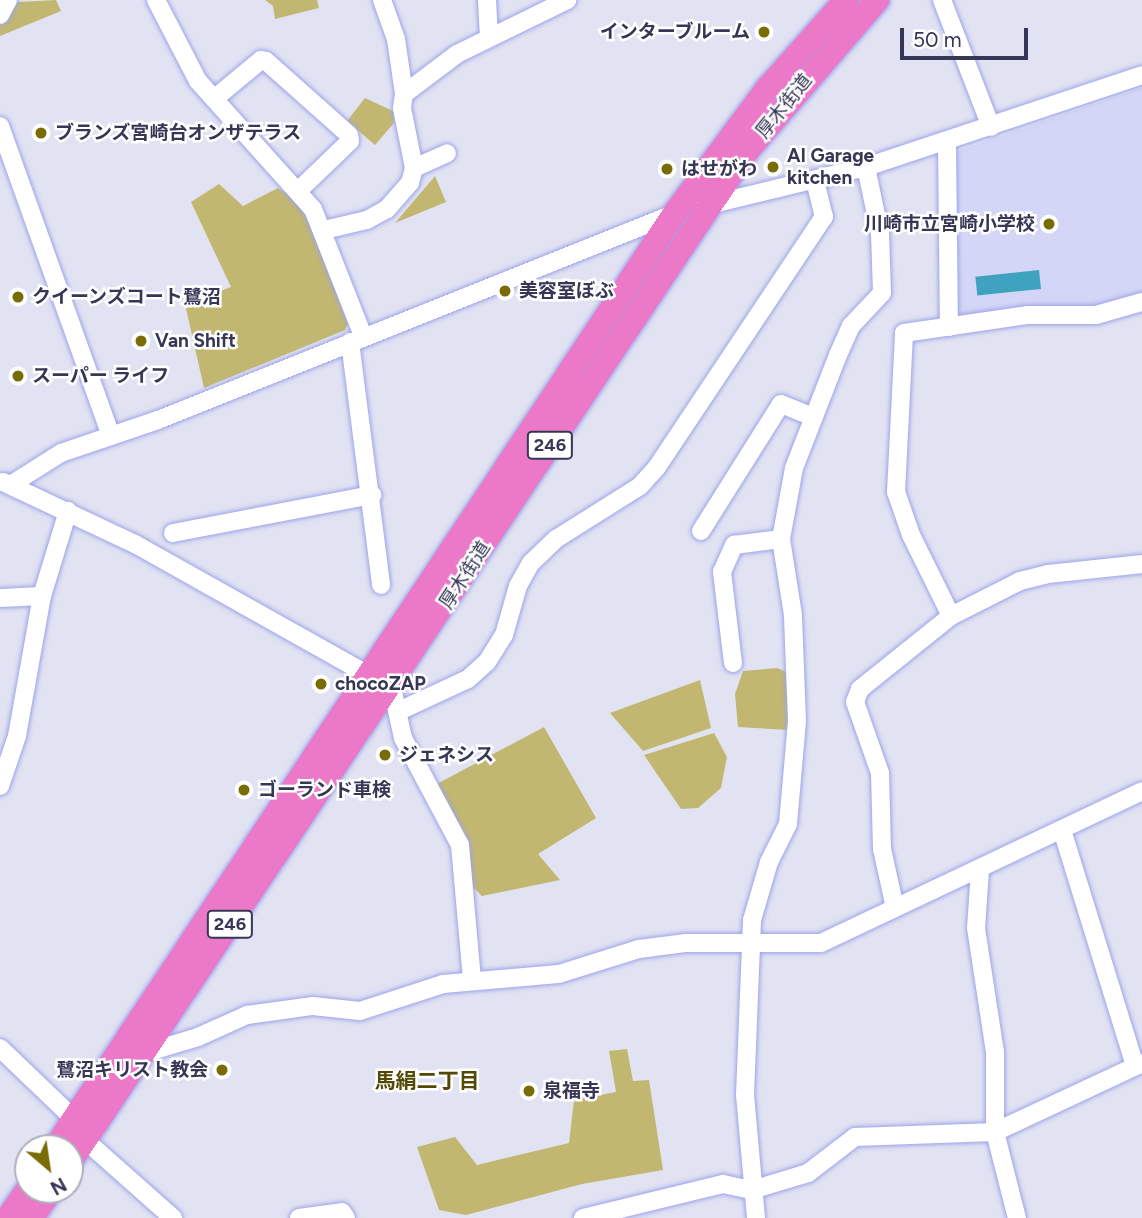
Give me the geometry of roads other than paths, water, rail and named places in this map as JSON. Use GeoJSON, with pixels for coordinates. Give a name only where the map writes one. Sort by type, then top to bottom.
{"type":"FeatureCollection","features":[{"type":"Feature","properties":{"kind":"highway","name":"厚木街道"},"geometry":{"type":"LineString","coordinates":[[78,1134],[369,673],[675,213],[768,88],[846,0]]}},
{"type":"Feature","properties":{"kind":"highway","name":"厚木街道"},"geometry":{"type":"LineString","coordinates":[[74,1134],[145,1053],[391,688],[711,204],[789,97],[877,0]]}},
{"type":"Feature","properties":{"kind":"street"},"geometry":{"type":"LineString","coordinates":[[0,15],[8,0]]}},
{"type":"Feature","properties":{"kind":"street"},"geometry":{"type":"LineString","coordinates":[[156,0],[185,60],[214,99],[299,190],[324,230],[356,339],[381,585]]}},
{"type":"Feature","properties":{"kind":"street"},"geometry":{"type":"LineString","coordinates":[[324,230],[367,219],[387,209],[406,189],[414,168],[402,108],[404,94],[396,39],[382,0]]}},
{"type":"Feature","properties":{"kind":"street"},"geometry":{"type":"LineString","coordinates":[[487,0],[489,36]]}},
{"type":"Feature","properties":{"kind":"street"},"geometry":{"type":"LineString","coordinates":[[404,94],[437,66],[489,36],[568,0]]}},
{"type":"Feature","properties":{"kind":"street"},"geometry":{"type":"LineString","coordinates":[[942,0],[991,127]]}},
{"type":"Feature","properties":{"kind":"street"},"geometry":{"type":"LineString","coordinates":[[214,99],[261,60],[266,61],[349,135],[350,141],[299,190]]}},
{"type":"Feature","properties":{"kind":"street"},"geometry":{"type":"LineString","coordinates":[[6,482],[40,463],[675,213],[866,167],[1142,75]]}},
{"type":"Feature","properties":{"kind":"street"},"geometry":{"type":"LineString","coordinates":[[0,126],[111,436]]}},
{"type":"Feature","properties":{"kind":"street"},"geometry":{"type":"LineString","coordinates":[[947,142],[949,327]]}},
{"type":"Feature","properties":{"kind":"street"},"geometry":{"type":"LineString","coordinates":[[414,168],[447,153]]}},
{"type":"Feature","properties":{"kind":"street"},"geometry":{"type":"LineString","coordinates":[[756,1218],[746,1095],[752,920],[766,872],[788,824],[797,721],[793,615],[781,539],[794,468],[851,326],[882,293],[880,234],[866,167]]}},
{"type":"Feature","properties":{"kind":"street"},"geometry":{"type":"LineString","coordinates":[[399,711],[468,679],[486,662],[505,635],[518,586],[531,563],[556,539],[640,486],[657,467],[824,217],[816,181]]}},
{"type":"Feature","properties":{"kind":"street"},"geometry":{"type":"LineString","coordinates":[[951,615],[911,535],[896,492],[904,333],[1027,315],[1096,315],[1142,302]]}},
{"type":"Feature","properties":{"kind":"street"},"geometry":{"type":"LineString","coordinates":[[701,531],[781,404],[814,417]]}},
{"type":"Feature","properties":{"kind":"street"},"geometry":{"type":"LineString","coordinates":[[6,482],[68,511],[369,673],[391,688],[399,711],[403,738],[460,845],[472,979]]}},
{"type":"Feature","properties":{"kind":"street"},"geometry":{"type":"LineString","coordinates":[[173,533],[372,495]]}},
{"type":"Feature","properties":{"kind":"street"},"geometry":{"type":"LineString","coordinates":[[0,786],[17,736],[42,596],[68,511]]}},
{"type":"Feature","properties":{"kind":"street"},"geometry":{"type":"LineString","coordinates":[[733,663],[722,572],[734,545],[781,539]]}},
{"type":"Feature","properties":{"kind":"street"},"geometry":{"type":"LineString","coordinates":[[895,908],[882,849],[880,773],[855,702],[860,689],[895,666],[951,615],[1020,582],[1048,574],[1142,564]]}},
{"type":"Feature","properties":{"kind":"street"},"geometry":{"type":"LineString","coordinates":[[0,598],[42,596]]}},
{"type":"Feature","properties":{"kind":"street"},"geometry":{"type":"LineString","coordinates":[[145,1053],[198,1037],[247,1015],[313,1006],[360,1011],[443,984],[472,979],[559,974],[639,949],[685,943],[821,943],[1142,791]]}},
{"type":"Feature","properties":{"kind":"street"},"geometry":{"type":"LineString","coordinates":[[583,1218],[723,1184],[752,1190],[808,1173],[855,1137],[995,1132],[1139,1065],[1062,830]]}},
{"type":"Feature","properties":{"kind":"street"},"geometry":{"type":"LineString","coordinates":[[980,870],[976,928],[995,1052],[995,1132],[1017,1218]]}},
{"type":"Feature","properties":{"kind":"street"},"geometry":{"type":"LineString","coordinates":[[0,1048],[79,1130],[173,1218]]}},
{"type":"Feature","properties":{"kind":"street"},"geometry":{"type":"LineString","coordinates":[[299,1218],[342,1212],[346,1218]]}},
{"type":"Feature","properties":{"kind":"water"},"geometry":{"type":"Polygon","coordinates":[[[1039,270],[1041,289],[977,296],[975,277],[1039,270]]]}},
{"type":"Feature","properties":{"kind":"place","name":"インターブルーム"},"geometry":{"type":"Point","coordinates":[764,32]}},
{"type":"Feature","properties":{"kind":"place","name":"ブランズ宮崎台オンザテラス"},"geometry":{"type":"Point","coordinates":[41,133]}},
{"type":"Feature","properties":{"kind":"place","name":"AI Garage kitchen"},"geometry":{"type":"Point","coordinates":[773,167]}},
{"type":"Feature","properties":{"kind":"place","name":"はせがわ"},"geometry":{"type":"Point","coordinates":[667,169]}},
{"type":"Feature","properties":{"kind":"place","name":"川崎市立宮崎小学校"},"geometry":{"type":"Point","coordinates":[1049,224]}},
{"type":"Feature","properties":{"kind":"place","name":"美容室ぼぶ"},"geometry":{"type":"Point","coordinates":[505,291]}},
{"type":"Feature","properties":{"kind":"place","name":"クイーンズコート鷺沼"},"geometry":{"type":"Point","coordinates":[18,297]}},
{"type":"Feature","properties":{"kind":"place","name":"Van Shift"},"geometry":{"type":"Point","coordinates":[141,341]}},
{"type":"Feature","properties":{"kind":"place","name":"スーパー ライフ"},"geometry":{"type":"Point","coordinates":[18,376]}},
{"type":"Feature","properties":{"kind":"place","name":"chocoZAP"},"geometry":{"type":"Point","coordinates":[321,684]}},
{"type":"Feature","properties":{"kind":"place","name":"ジェネシス"},"geometry":{"type":"Point","coordinates":[385,755]}},
{"type":"Feature","properties":{"kind":"place","name":"ゴーランド車検"},"geometry":{"type":"Point","coordinates":[244,790]}},
{"type":"Feature","properties":{"kind":"place","name":"鷺沼キリスト教会"},"geometry":{"type":"Point","coordinates":[222,1070]}},
{"type":"Feature","properties":{"kind":"place","name":"泉福寺"},"geometry":{"type":"Point","coordinates":[529,1091]}},
{"type":"Feature","properties":{"kind":"district","name":"馬絹二丁目"},"geometry":{"type":"Point","coordinates":[427,1081]}}]}
